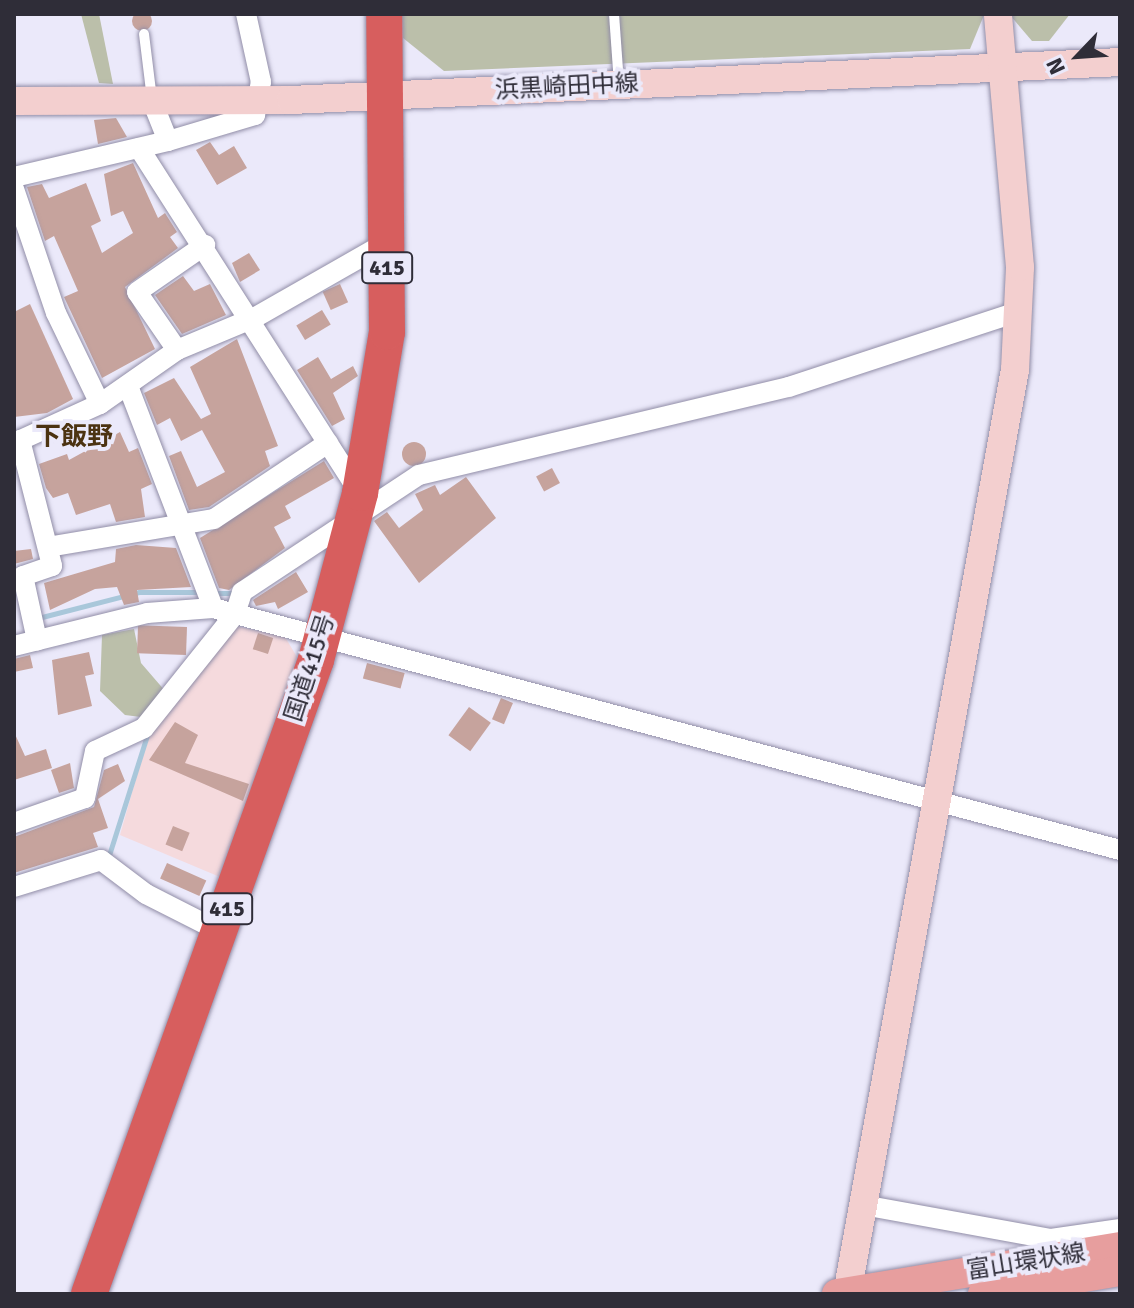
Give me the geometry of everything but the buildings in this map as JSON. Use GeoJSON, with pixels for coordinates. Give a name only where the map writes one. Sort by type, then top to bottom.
{"type":"FeatureCollection","features":[{"type":"Feature","properties":{"kind":"highway","name":"国道415号"},"geometry":{"type":"LineString","coordinates":[[89,1294],[322,635],[356,506],[387,332],[384,14]]}},
{"type":"Feature","properties":{"kind":"main road","name":"富山環状線"},"geometry":{"type":"LineString","coordinates":[[844,1294],[1120,1247]]}},
{"type":"Feature","properties":{"kind":"main road","name":"富山環状線"},"geometry":{"type":"LineString","coordinates":[[983,1294],[1120,1271]]}},
{"type":"Feature","properties":{"kind":"street"},"geometry":{"type":"LineString","coordinates":[[14,177],[168,141],[255,115],[262,100],[246,14]]}},
{"type":"Feature","properties":{"kind":"street"},"geometry":{"type":"LineString","coordinates":[[844,1294],[939,803],[1020,311],[998,14]]}},
{"type":"Feature","properties":{"kind":"street","name":"浜黒崎田中線"},"geometry":{"type":"LineString","coordinates":[[14,101],[262,100],[1120,62]]}},
{"type":"Feature","properties":{"kind":"street"},"geometry":{"type":"LineString","coordinates":[[152,101],[168,141]]}},
{"type":"Feature","properties":{"kind":"street"},"geometry":{"type":"LineString","coordinates":[[139,148],[254,318],[328,443],[356,506]]}},
{"type":"Feature","properties":{"kind":"street"},"geometry":{"type":"LineString","coordinates":[[14,189],[56,313],[100,404]]}},
{"type":"Feature","properties":{"kind":"street"},"geometry":{"type":"LineString","coordinates":[[37,640],[23,576],[52,566],[17,442],[100,404],[177,350],[254,318],[387,242]]}},
{"type":"Feature","properties":{"kind":"street"},"geometry":{"type":"LineString","coordinates":[[177,350],[137,292],[205,245]]}},
{"type":"Feature","properties":{"kind":"street"},"geometry":{"type":"LineString","coordinates":[[14,823],[85,798],[95,751],[144,728],[235,614],[242,592],[356,506],[443,466],[789,387],[1020,311]]}},
{"type":"Feature","properties":{"kind":"street"},"geometry":{"type":"LineString","coordinates":[[128,386],[177,527],[213,608]]}},
{"type":"Feature","properties":{"kind":"street"},"geometry":{"type":"LineString","coordinates":[[48,547],[177,527],[233,509],[328,443]]}},
{"type":"Feature","properties":{"kind":"street"},"geometry":{"type":"LineString","coordinates":[[14,646],[147,613],[213,608],[1120,850]]}},
{"type":"Feature","properties":{"kind":"street"},"geometry":{"type":"LineString","coordinates":[[14,887],[101,860],[146,894],[219,931]]}},
{"type":"Feature","properties":{"kind":"street"},"geometry":{"type":"LineString","coordinates":[[863,1205],[1051,1239],[1120,1229]]}},
{"type":"Feature","properties":{"kind":"street"},"geometry":{"type":"LineString","coordinates":[[1116,1294],[1120,1271]]}},
{"type":"Feature","properties":{"kind":"lane"},"geometry":{"type":"LineString","coordinates":[[614,14],[619,85]]}},
{"type":"Feature","properties":{"kind":"lane"},"geometry":{"type":"LineString","coordinates":[[144,34],[152,101]]}},
{"type":"Feature","properties":{"kind":"shaded area"},"geometry":{"type":"Polygon","coordinates":[[[231,625],[285,637],[300,662],[220,877],[120,835],[148,736],[231,625]]]}},
{"type":"Feature","properties":{"kind":"green space"},"geometry":{"type":"Polygon","coordinates":[[[81,14],[99,14],[113,84],[99,83],[81,14]]]}},
{"type":"Feature","properties":{"kind":"green space"},"geometry":{"type":"Polygon","coordinates":[[[402,14],[984,15],[970,49],[444,71],[403,38],[402,14]]]}},
{"type":"Feature","properties":{"kind":"green space"},"geometry":{"type":"Polygon","coordinates":[[[1009,14],[1070,14],[1049,41],[1032,41],[1009,14]]]}},
{"type":"Feature","properties":{"kind":"green space"},"geometry":{"type":"Polygon","coordinates":[[[134,629],[141,663],[166,692],[149,718],[125,715],[100,691],[102,635],[134,629]]]}},
{"type":"Feature","properties":{"kind":"waterway"},"geometry":{"type":"LineString","coordinates":[[38,618],[139,592],[200,592]]}},
{"type":"Feature","properties":{"kind":"waterway"},"geometry":{"type":"LineString","coordinates":[[214,593],[236,593]]}},
{"type":"Feature","properties":{"kind":"waterway"},"geometry":{"type":"LineString","coordinates":[[109,855],[147,735]]}},
{"type":"Feature","properties":{"kind":"district","name":"下飯野"},"geometry":{"type":"Point","coordinates":[74,438]}}]}
